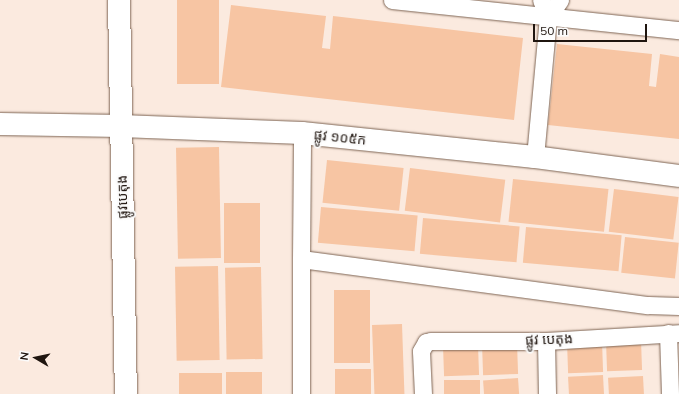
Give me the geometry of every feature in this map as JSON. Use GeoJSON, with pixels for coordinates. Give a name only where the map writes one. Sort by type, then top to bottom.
{"type":"FeatureCollection","features":[{"type":"Feature","properties":{"kind":"main road","name":"ផ្លូវបេតុង"},"geometry":{"type":"LineString","coordinates":[[119,0],[126,394]]}},
{"type":"Feature","properties":{"kind":"main road","name":"ផ្លូវ ១០៥ក"},"geometry":{"type":"LineString","coordinates":[[0,124],[121,126],[302,133],[535,157],[679,176]]}},
{"type":"Feature","properties":{"kind":"street"},"geometry":{"type":"LineString","coordinates":[[392,0],[422,2],[548,18],[679,30]]}},
{"type":"Feature","properties":{"kind":"street"},"geometry":{"type":"LineString","coordinates":[[535,157],[548,18],[541,0]]}},
{"type":"Feature","properties":{"kind":"street"},"geometry":{"type":"LineString","coordinates":[[548,18],[560,0]]}},
{"type":"Feature","properties":{"kind":"street"},"geometry":{"type":"LineString","coordinates":[[301,394],[302,133]]}},
{"type":"Feature","properties":{"kind":"street"},"geometry":{"type":"LineString","coordinates":[[301,259],[648,305],[679,306]]}},
{"type":"Feature","properties":{"kind":"street","name":"ផ្លូវ បេតុង"},"geometry":{"type":"LineString","coordinates":[[423,394],[421,351],[426,342],[431,340],[546,340],[673,333],[670,394]]}},
{"type":"Feature","properties":{"kind":"street"},"geometry":{"type":"LineString","coordinates":[[546,340],[547,394]]}},
{"type":"Feature","properties":{"kind":"building"},"geometry":{"type":"Polygon","coordinates":[[[177,0],[219,0],[219,84],[177,84],[177,0]]]}},
{"type":"Feature","properties":{"kind":"building"},"geometry":{"type":"Polygon","coordinates":[[[231,5],[326,16],[322,48],[330,49],[333,16],[523,38],[514,120],[221,87],[231,5]]]}},
{"type":"Feature","properties":{"kind":"building"},"geometry":{"type":"Polygon","coordinates":[[[557,44],[652,54],[649,86],[656,87],[660,54],[679,57],[679,139],[548,125],[557,44]]]}},
{"type":"Feature","properties":{"kind":"building"},"geometry":{"type":"Polygon","coordinates":[[[219,147],[221,258],[178,259],[176,148],[219,147]]]}},
{"type":"Feature","properties":{"kind":"building"},"geometry":{"type":"Polygon","coordinates":[[[327,160],[404,168],[399,211],[323,203],[327,160]]]}},
{"type":"Feature","properties":{"kind":"building"},"geometry":{"type":"Polygon","coordinates":[[[410,168],[505,180],[500,222],[405,211],[410,168]]]}},
{"type":"Feature","properties":{"kind":"building"},"geometry":{"type":"Polygon","coordinates":[[[513,179],[608,189],[604,232],[509,222],[513,179]]]}},
{"type":"Feature","properties":{"kind":"building"},"geometry":{"type":"Polygon","coordinates":[[[614,189],[679,197],[673,240],[609,232],[614,189]]]}},
{"type":"Feature","properties":{"kind":"building"},"geometry":{"type":"Polygon","coordinates":[[[224,203],[260,203],[260,263],[224,263],[224,203]]]}},
{"type":"Feature","properties":{"kind":"building"},"geometry":{"type":"Polygon","coordinates":[[[321,207],[418,215],[414,251],[318,243],[321,207]]]}},
{"type":"Feature","properties":{"kind":"building"},"geometry":{"type":"Polygon","coordinates":[[[423,218],[520,226],[516,262],[420,254],[423,218]]]}},
{"type":"Feature","properties":{"kind":"building"},"geometry":{"type":"Polygon","coordinates":[[[526,227],[622,235],[618,271],[523,263],[526,227]]]}},
{"type":"Feature","properties":{"kind":"building"},"geometry":{"type":"Polygon","coordinates":[[[625,237],[679,243],[675,278],[621,273],[625,237]]]}},
{"type":"Feature","properties":{"kind":"building"},"geometry":{"type":"Polygon","coordinates":[[[218,266],[220,360],[177,361],[175,267],[218,266]]]}},
{"type":"Feature","properties":{"kind":"building"},"geometry":{"type":"Polygon","coordinates":[[[261,267],[263,359],[227,360],[225,268],[261,267]]]}},
{"type":"Feature","properties":{"kind":"building"},"geometry":{"type":"Polygon","coordinates":[[[334,290],[370,290],[370,363],[334,363],[334,290]]]}},
{"type":"Feature","properties":{"kind":"building"},"geometry":{"type":"Polygon","coordinates":[[[402,324],[404,394],[374,394],[372,325],[402,324]]]}},
{"type":"Feature","properties":{"kind":"building"},"geometry":{"type":"Polygon","coordinates":[[[641,340],[642,370],[607,371],[606,341],[641,340]]]}},
{"type":"Feature","properties":{"kind":"building"},"geometry":{"type":"Polygon","coordinates":[[[602,341],[603,372],[568,373],[567,342],[602,341]]]}},
{"type":"Feature","properties":{"kind":"building"},"geometry":{"type":"Polygon","coordinates":[[[517,343],[518,374],[483,375],[482,344],[517,343]]]}},
{"type":"Feature","properties":{"kind":"building"},"geometry":{"type":"Polygon","coordinates":[[[478,345],[479,375],[444,376],[443,346],[478,345]]]}},
{"type":"Feature","properties":{"kind":"building"},"geometry":{"type":"Polygon","coordinates":[[[335,369],[371,369],[371,394],[335,394],[335,369]]]}},
{"type":"Feature","properties":{"kind":"building"},"geometry":{"type":"Polygon","coordinates":[[[226,372],[262,372],[262,394],[226,394],[226,372]]]}},
{"type":"Feature","properties":{"kind":"building"},"geometry":{"type":"Polygon","coordinates":[[[179,373],[222,373],[222,394],[179,394],[179,373]]]}},
{"type":"Feature","properties":{"kind":"building"},"geometry":{"type":"Polygon","coordinates":[[[603,375],[604,394],[569,394],[568,377],[603,375]]]}},
{"type":"Feature","properties":{"kind":"building"},"geometry":{"type":"Polygon","coordinates":[[[643,376],[644,394],[609,394],[608,378],[643,376]]]}},
{"type":"Feature","properties":{"kind":"building"},"geometry":{"type":"Polygon","coordinates":[[[518,378],[519,394],[484,394],[483,380],[518,378]]]}},
{"type":"Feature","properties":{"kind":"building"},"geometry":{"type":"Polygon","coordinates":[[[444,380],[480,380],[480,394],[444,394],[444,380]]]}}]}
